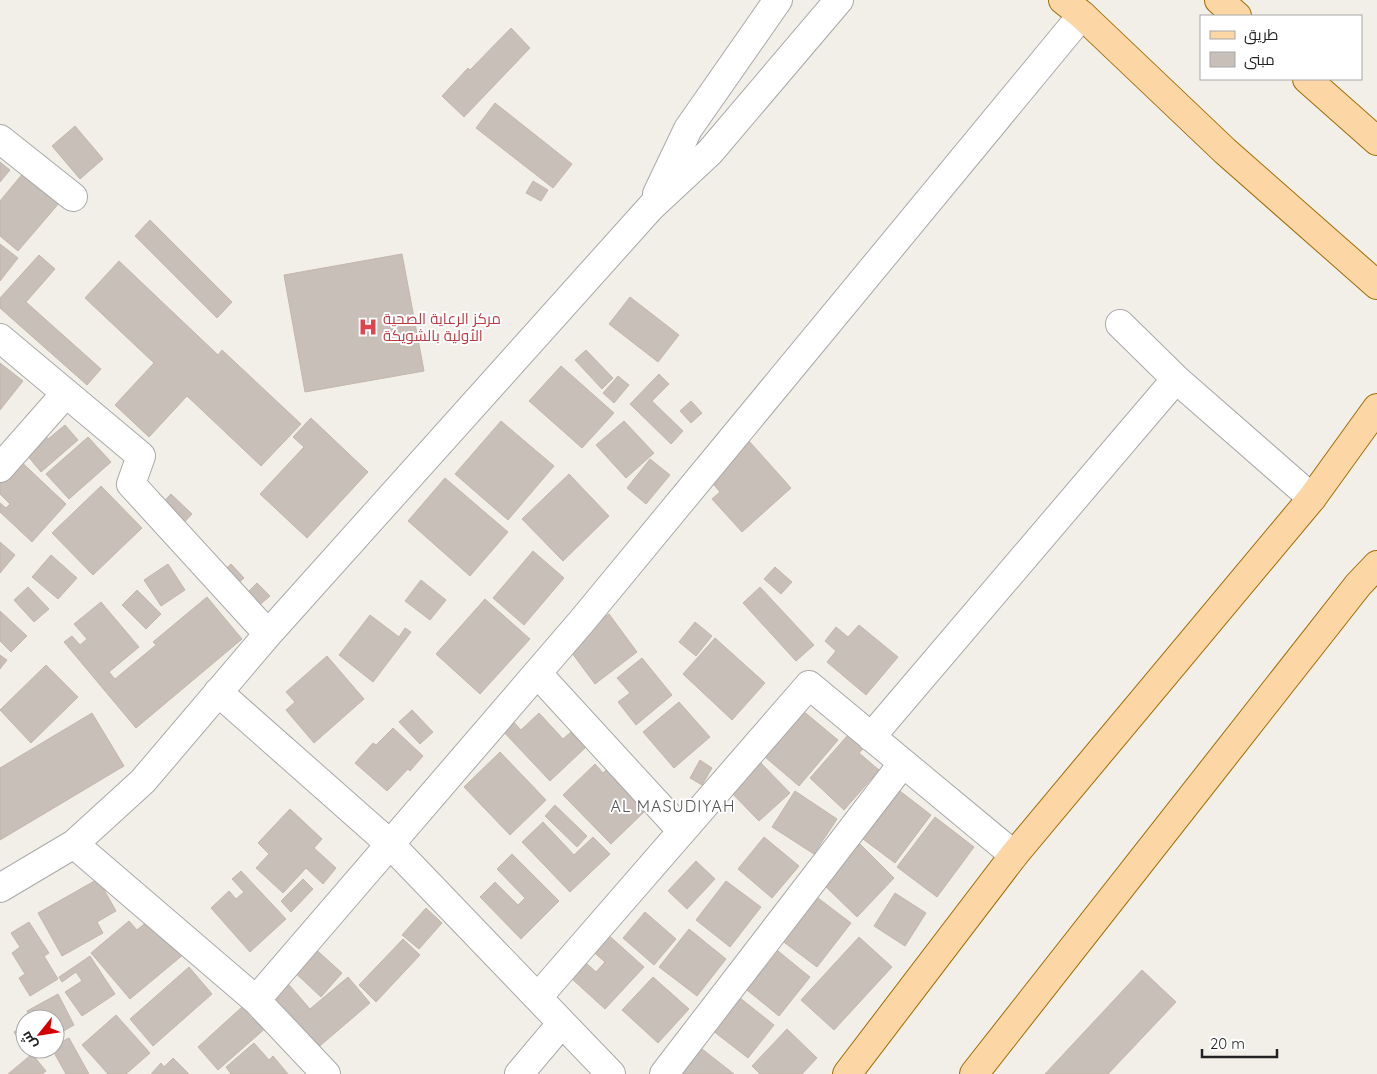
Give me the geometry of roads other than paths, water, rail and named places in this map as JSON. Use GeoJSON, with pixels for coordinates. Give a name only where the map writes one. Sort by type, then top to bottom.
{"type":"FeatureCollection","features":[{"type":"Feature","properties":{"kind":"main road"},"geometry":{"type":"LineString","coordinates":[[1219,0],[1236,15]]}},
{"type":"Feature","properties":{"kind":"main road"},"geometry":{"type":"LineString","coordinates":[[1073,8],[1225,151],[1377,285]]}},
{"type":"Feature","properties":{"kind":"main road"},"geometry":{"type":"LineString","coordinates":[[1308,80],[1377,141]]}},
{"type":"Feature","properties":{"kind":"main road"},"geometry":{"type":"LineString","coordinates":[[847,1074],[1014,854],[1312,498],[1377,408]]}},
{"type":"Feature","properties":{"kind":"main road"},"geometry":{"type":"LineString","coordinates":[[974,1074],[1358,585],[1377,565]]}},
{"type":"Feature","properties":{"kind":"street"},"geometry":{"type":"LineString","coordinates":[[651,207],[688,129],[778,0]]}},
{"type":"Feature","properties":{"kind":"street"},"geometry":{"type":"LineString","coordinates":[[0,887],[74,844],[142,781],[268,634],[651,207],[710,152],[839,0]]}},
{"type":"Feature","properties":{"kind":"street"},"geometry":{"type":"LineString","coordinates":[[256,1000],[582,621],[1073,8]]}},
{"type":"Feature","properties":{"kind":"street"},"geometry":{"type":"LineString","coordinates":[[0,139],[73,197]]}},
{"type":"Feature","properties":{"kind":"street"},"geometry":{"type":"LineString","coordinates":[[1120,324],[1176,378],[1312,498]]}},
{"type":"Feature","properties":{"kind":"street"},"geometry":{"type":"LineString","coordinates":[[0,338],[141,456],[131,484],[268,634]]}},
{"type":"Feature","properties":{"kind":"street"},"geometry":{"type":"LineString","coordinates":[[871,737],[1176,378]]}},
{"type":"Feature","properties":{"kind":"street"},"geometry":{"type":"LineString","coordinates":[[0,468],[66,393]]}},
{"type":"Feature","properties":{"kind":"street"},"geometry":{"type":"LineString","coordinates":[[537,673],[682,832]]}},
{"type":"Feature","properties":{"kind":"street"},"geometry":{"type":"LineString","coordinates":[[538,998],[809,685],[1014,854]]}},
{"type":"Feature","properties":{"kind":"street"},"geometry":{"type":"LineString","coordinates":[[218,692],[390,844],[611,1074]]}},
{"type":"Feature","properties":{"kind":"street"},"geometry":{"type":"LineString","coordinates":[[664,1074],[903,763]]}},
{"type":"Feature","properties":{"kind":"street"},"geometry":{"type":"LineString","coordinates":[[74,844],[256,1000],[326,1074]]}},
{"type":"Feature","properties":{"kind":"street"},"geometry":{"type":"LineString","coordinates":[[519,1074],[562,1024]]}},
{"type":"Feature","properties":{"kind":"place","name":"مركز الرعاية الصحية الأولية بالشويكة"},"geometry":{"type":"Point","coordinates":[368,327]}},
{"type":"Feature","properties":{"kind":"district","name":"AL MASUDIYAH"},"geometry":{"type":"Point","coordinates":[673,806]}}]}
